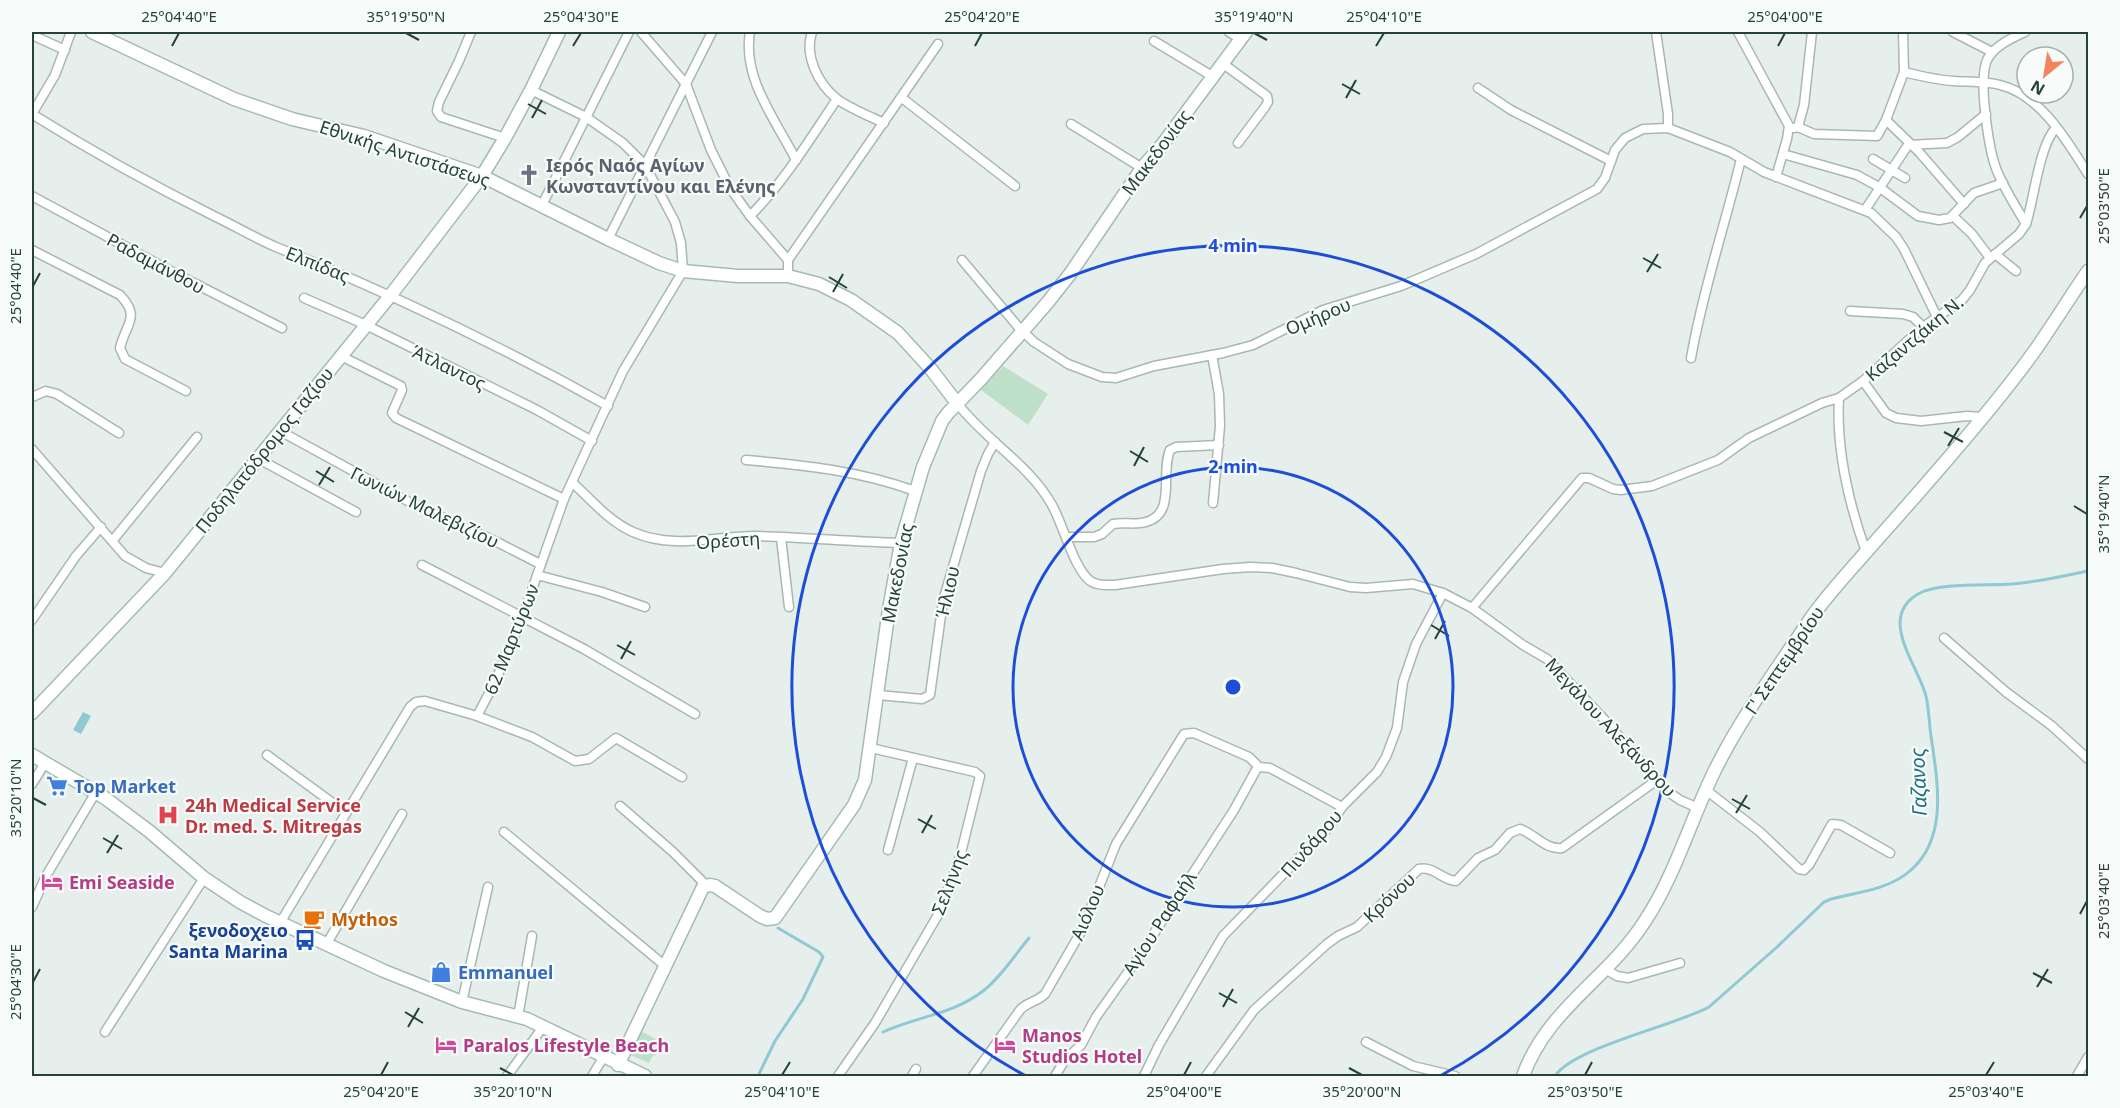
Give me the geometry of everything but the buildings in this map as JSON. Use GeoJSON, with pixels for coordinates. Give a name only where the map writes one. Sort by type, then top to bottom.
{"type":"FeatureCollection","features":[{"type":"Feature","properties":{"kind":"street"},"geometry":{"type":"LineString","coordinates":[[32,114],[46,92],[71,32]]}},
{"type":"Feature","properties":{"kind":"street","name":"Εθνικής Αντιστάσεως"},"geometry":{"type":"LineString","coordinates":[[92,32],[234,99],[292,119],[364,136],[482,176],[608,239],[682,271],[738,276],[788,276]]}},
{"type":"Feature","properties":{"kind":"street"},"geometry":{"type":"LineString","coordinates":[[471,32],[437,111],[441,117],[505,138]]}},
{"type":"Feature","properties":{"kind":"street","name":"Ποδηλατόδρομος Γαζίου"},"geometry":{"type":"LineString","coordinates":[[32,713],[165,573],[390,296],[482,176],[531,90],[558,32]]}},
{"type":"Feature","properties":{"kind":"street"},"geometry":{"type":"LineString","coordinates":[[542,204],[629,32]]}},
{"type":"Feature","properties":{"kind":"street"},"geometry":{"type":"LineString","coordinates":[[641,32],[686,84],[711,150],[730,188],[750,216],[788,260]]}},
{"type":"Feature","properties":{"kind":"street"},"geometry":{"type":"LineString","coordinates":[[608,239],[712,32]]}},
{"type":"Feature","properties":{"kind":"street"},"geometry":{"type":"LineString","coordinates":[[750,32],[749,52],[752,75],[796,160]]}},
{"type":"Feature","properties":{"kind":"street"},"geometry":{"type":"LineString","coordinates":[[812,32],[809,47],[813,65],[824,83],[837,99],[884,123]]}},
{"type":"Feature","properties":{"kind":"street"},"geometry":{"type":"LineString","coordinates":[[1229,32],[1243,35]]}},
{"type":"Feature","properties":{"kind":"street"},"geometry":{"type":"LineString","coordinates":[[1656,32],[1668,128],[1726,150],[1776,177],[1865,210],[1883,224],[1901,244],[1937,317]]}},
{"type":"Feature","properties":{"kind":"street"},"geometry":{"type":"LineString","coordinates":[[1738,32],[1784,117],[1794,128],[1814,134],[1873,137],[1878,135],[1886,120],[1904,72],[1903,32]]}},
{"type":"Feature","properties":{"kind":"street"},"geometry":{"type":"LineString","coordinates":[[1776,177],[1783,154],[1804,105],[1812,32]]}},
{"type":"Feature","properties":{"kind":"street"},"geometry":{"type":"LineString","coordinates":[[1953,32],[1992,52]]}},
{"type":"Feature","properties":{"kind":"street"},"geometry":{"type":"LineString","coordinates":[[2025,32],[1992,52],[1984,69],[1983,82],[1993,157],[2003,183],[2026,224]]}},
{"type":"Feature","properties":{"kind":"street"},"geometry":{"type":"LineString","coordinates":[[32,35],[65,51]]}},
{"type":"Feature","properties":{"kind":"street","name":"Μακεδονίας"},"geometry":{"type":"LineString","coordinates":[[706,885],[715,886],[767,919],[775,918],[860,794],[871,748],[889,609],[901,543],[915,491],[935,435],[948,413],[1023,332],[1070,274],[1142,168],[1162,145],[1243,35]]}},
{"type":"Feature","properties":{"kind":"street"},"geometry":{"type":"LineString","coordinates":[[1154,41],[1212,76]]}},
{"type":"Feature","properties":{"kind":"street"},"geometry":{"type":"LineString","coordinates":[[788,276],[788,260],[938,44]]}},
{"type":"Feature","properties":{"kind":"street"},"geometry":{"type":"LineString","coordinates":[[1222,63],[1267,96],[1268,102],[1265,107],[1238,143]]}},
{"type":"Feature","properties":{"kind":"street"},"geometry":{"type":"LineString","coordinates":[[1904,72],[1938,80],[1983,82],[2018,92],[2056,128],[2088,174]]}},
{"type":"Feature","properties":{"kind":"street"},"geometry":{"type":"LineString","coordinates":[[1478,88],[1504,106],[1611,161]]}},
{"type":"Feature","properties":{"kind":"street"},"geometry":{"type":"LineString","coordinates":[[531,90],[586,117],[623,143],[645,165],[675,222],[681,243],[682,271]]}},
{"type":"Feature","properties":{"kind":"street"},"geometry":{"type":"LineString","coordinates":[[902,98],[1016,186]]}},
{"type":"Feature","properties":{"kind":"street"},"geometry":{"type":"LineString","coordinates":[[750,216],[796,160],[837,99]]}},
{"type":"Feature","properties":{"kind":"street","name":"Ελπίδας"},"geometry":{"type":"LineString","coordinates":[[32,114],[138,177],[208,213],[275,246],[351,277],[541,369],[608,406]]}},
{"type":"Feature","properties":{"kind":"street"},"geometry":{"type":"LineString","coordinates":[[1865,210],[1905,149],[1912,144],[1936,145],[1952,141],[1986,114]]}},
{"type":"Feature","properties":{"kind":"street"},"geometry":{"type":"LineString","coordinates":[[1886,120],[1912,144],[1964,204]]}},
{"type":"Feature","properties":{"kind":"street"},"geometry":{"type":"LineString","coordinates":[[1071,124],[1142,168]]}},
{"type":"Feature","properties":{"kind":"street","name":"Ομήρου"},"geometry":{"type":"LineString","coordinates":[[962,260],[1023,332],[1062,361],[1107,378],[1116,378],[1154,366],[1253,345],[1323,310],[1401,286],[1495,245],[1597,189],[1605,178],[1621,141],[1631,134],[1648,128],[1668,128]]}},
{"type":"Feature","properties":{"kind":"street"},"geometry":{"type":"LineString","coordinates":[[2026,224],[2038,172],[2050,136],[2056,128]]}},
{"type":"Feature","properties":{"kind":"street"},"geometry":{"type":"LineString","coordinates":[[1783,154],[1851,172],[1879,187],[1918,216],[1939,220],[1953,216],[1977,191],[2003,183]]}},
{"type":"Feature","properties":{"kind":"street"},"geometry":{"type":"LineString","coordinates":[[1691,358],[1699,312],[1725,225],[1741,159]]}},
{"type":"Feature","properties":{"kind":"street"},"geometry":{"type":"LineString","coordinates":[[1873,159],[1905,178]]}},
{"type":"Feature","properties":{"kind":"street","name":"Ραδαμάνθου"},"geometry":{"type":"LineString","coordinates":[[32,196],[170,271],[282,328]]}},
{"type":"Feature","properties":{"kind":"street"},"geometry":{"type":"LineString","coordinates":[[1953,216],[1992,256],[2016,271]]}},
{"type":"Feature","properties":{"kind":"street","name":"Καζαντζάκη Ν."},"geometry":{"type":"LineString","coordinates":[[1472,608],[1582,478],[1589,478],[1613,489],[1621,490],[1652,486],[1718,460],[1749,438],[1822,403],[1839,398],[1863,381],[1923,327],[1965,297],[1992,256],[2019,234],[2026,224]]}},
{"type":"Feature","properties":{"kind":"street"},"geometry":{"type":"LineString","coordinates":[[32,250],[120,296],[129,305],[132,317],[120,348],[125,359],[186,391]]}},
{"type":"Feature","properties":{"kind":"street","name":"62 Μαρτύρων"},"geometry":{"type":"LineString","coordinates":[[280,923],[345,812],[403,718],[416,702],[425,701],[477,716],[495,682],[522,618],[564,499],[630,357],[682,271]]}},
{"type":"Feature","properties":{"kind":"street","name":"Γ' Σεπτεμβρίου"},"geometry":{"type":"LineString","coordinates":[[1523,1077],[1544,1034],[1628,945],[1650,913],[1706,790],[1735,734],[1810,619],[1982,417],[2035,351],[2088,271]]}},
{"type":"Feature","properties":{"kind":"street","name":"Μεγάλου Αλεξάνδρου"},"geometry":{"type":"LineString","coordinates":[[788,276],[808,280],[830,289],[863,307],[887,324],[916,352],[957,403],[1040,487],[1055,511],[1081,572],[1097,585],[1115,585],[1250,567],[1296,573],[1350,587],[1413,584],[1443,593],[1472,608],[1523,645],[1547,659],[1673,796],[1698,808]]}},
{"type":"Feature","properties":{"kind":"street","name":"Άτλαντος"},"geometry":{"type":"LineString","coordinates":[[304,298],[366,325],[537,410],[592,441]]}},
{"type":"Feature","properties":{"kind":"street"},"geometry":{"type":"LineString","coordinates":[[1850,311],[1903,314],[1912,317],[1923,327]]}},
{"type":"Feature","properties":{"kind":"street"},"geometry":{"type":"LineString","coordinates":[[1212,355],[1220,408],[1213,503]]}},
{"type":"Feature","properties":{"kind":"street"},"geometry":{"type":"LineString","coordinates":[[341,356],[401,386],[402,390],[392,413],[396,418],[564,499]]}},
{"type":"Feature","properties":{"kind":"street"},"geometry":{"type":"LineString","coordinates":[[1863,381],[1886,412],[1901,419],[1921,421],[1967,416],[1982,417]]}},
{"type":"Feature","properties":{"kind":"street"},"geometry":{"type":"LineString","coordinates":[[32,397],[46,391],[57,394],[120,433]]}},
{"type":"Feature","properties":{"kind":"street"},"geometry":{"type":"LineString","coordinates":[[1839,398],[1838,430],[1845,476],[1866,552]]}},
{"type":"Feature","properties":{"kind":"street","name":"Γωνιών Μαλεβιζίου"},"geometry":{"type":"LineString","coordinates":[[280,430],[415,505],[540,564]]}},
{"type":"Feature","properties":{"kind":"street"},"geometry":{"type":"LineString","coordinates":[[113,540],[197,437]]}},
{"type":"Feature","properties":{"kind":"street","name":"Ήλιου"},"geometry":{"type":"LineString","coordinates":[[878,695],[922,699],[930,695],[943,601],[981,471],[995,442]]}},
{"type":"Feature","properties":{"kind":"street"},"geometry":{"type":"LineString","coordinates":[[1067,537],[1094,537],[1102,534],[1113,524],[1138,524],[1154,519],[1164,507],[1167,459],[1170,450],[1176,447],[1219,445]]}},
{"type":"Feature","properties":{"kind":"street"},"geometry":{"type":"LineString","coordinates":[[32,449],[130,560],[165,573]]}},
{"type":"Feature","properties":{"kind":"street"},"geometry":{"type":"LineString","coordinates":[[257,458],[356,512]]}},
{"type":"Feature","properties":{"kind":"street"},"geometry":{"type":"LineString","coordinates":[[746,460],[795,464],[876,477],[915,491]]}},
{"type":"Feature","properties":{"kind":"street","name":"Ορέστη"},"geometry":{"type":"LineString","coordinates":[[573,483],[620,524],[648,537],[687,543],[743,537],[901,543]]}},
{"type":"Feature","properties":{"kind":"street"},"geometry":{"type":"LineString","coordinates":[[32,620],[76,556],[101,526]]}},
{"type":"Feature","properties":{"kind":"street"},"geometry":{"type":"LineString","coordinates":[[782,538],[789,607]]}},
{"type":"Feature","properties":{"kind":"street"},"geometry":{"type":"LineString","coordinates":[[422,564],[584,649],[696,714]]}},
{"type":"Feature","properties":{"kind":"street"},"geometry":{"type":"LineString","coordinates":[[537,575],[602,592],[645,608]]}},
{"type":"Feature","properties":{"kind":"street","name":"Πινδάρου"},"geometry":{"type":"LineString","coordinates":[[1144,1077],[1159,1045],[1223,936],[1329,827],[1342,807],[1371,780],[1386,757],[1397,728],[1403,682],[1416,644],[1443,593]]}},
{"type":"Feature","properties":{"kind":"street"},"geometry":{"type":"LineString","coordinates":[[1944,638],[2006,692],[2045,720],[2088,759]]}},
{"type":"Feature","properties":{"kind":"street"},"geometry":{"type":"LineString","coordinates":[[477,716],[532,737],[575,761],[589,759],[616,738],[682,777]]}},
{"type":"Feature","properties":{"kind":"street","name":"Αιόλου"},"geometry":{"type":"LineString","coordinates":[[973,1077],[1020,1010],[1045,994],[1082,930],[1116,844],[1184,734],[1194,733],[1249,757],[1259,767]]}},
{"type":"Feature","properties":{"kind":"street","name":"Σελήνης"},"geometry":{"type":"LineString","coordinates":[[838,1077],[875,1023],[939,913],[960,857],[980,778],[980,774],[975,772],[871,748]]}},
{"type":"Feature","properties":{"kind":"street"},"geometry":{"type":"LineString","coordinates":[[32,755],[96,792],[145,827],[204,878],[240,902],[326,945],[462,1002],[518,1017],[543,1027],[645,1077]]}},
{"type":"Feature","properties":{"kind":"street"},"geometry":{"type":"LineString","coordinates":[[267,755],[345,812]]}},
{"type":"Feature","properties":{"kind":"street"},"geometry":{"type":"LineString","coordinates":[[888,850],[913,758]]}},
{"type":"Feature","properties":{"kind":"street"},"geometry":{"type":"LineString","coordinates":[[32,784],[45,763]]}},
{"type":"Feature","properties":{"kind":"street"},"geometry":{"type":"LineString","coordinates":[[1259,767],[1270,768],[1342,807]]}},
{"type":"Feature","properties":{"kind":"street","name":"Αγίου Ραφαήλ"},"geometry":{"type":"LineString","coordinates":[[1055,1077],[1065,1060],[1081,1045],[1096,1017],[1182,890],[1259,767]]}},
{"type":"Feature","properties":{"kind":"street","name":"Κρόνου"},"geometry":{"type":"LineString","coordinates":[[1206,1077],[1254,1010],[1327,944],[1355,928],[1419,868],[1431,869],[1449,880],[1456,881],[1478,858],[1494,850],[1510,833],[1520,829],[1551,848],[1562,848],[1657,780]]}},
{"type":"Feature","properties":{"kind":"street"},"geometry":{"type":"LineString","coordinates":[[1706,790],[1738,814],[1800,869],[1804,870],[1809,865],[1832,824],[1841,825],[1890,853]]}},
{"type":"Feature","properties":{"kind":"street"},"geometry":{"type":"LineString","coordinates":[[32,907],[46,876],[96,792]]}},
{"type":"Feature","properties":{"kind":"street"},"geometry":{"type":"LineString","coordinates":[[618,1065],[700,891],[706,885],[673,852],[620,806]]}},
{"type":"Feature","properties":{"kind":"street"},"geometry":{"type":"LineString","coordinates":[[326,945],[402,814]]}},
{"type":"Feature","properties":{"kind":"street"},"geometry":{"type":"LineString","coordinates":[[504,832],[664,965]]}},
{"type":"Feature","properties":{"kind":"street"},"geometry":{"type":"LineString","coordinates":[[105,1032],[204,878]]}},
{"type":"Feature","properties":{"kind":"street"},"geometry":{"type":"LineString","coordinates":[[462,1002],[488,887]]}},
{"type":"Feature","properties":{"kind":"street"},"geometry":{"type":"LineString","coordinates":[[518,1017],[532,936]]}},
{"type":"Feature","properties":{"kind":"street"},"geometry":{"type":"LineString","coordinates":[[1605,969],[1617,976],[1628,978],[1680,963]]}},
{"type":"Feature","properties":{"kind":"street"},"geometry":{"type":"LineString","coordinates":[[507,1077],[543,1027]]}},
{"type":"Feature","properties":{"kind":"street"},"geometry":{"type":"LineString","coordinates":[[1366,1042],[1413,1066],[1455,1077]]}},
{"type":"Feature","properties":{"kind":"street"},"geometry":{"type":"LineString","coordinates":[[2077,1077],[2088,1057]]}},
{"type":"Feature","properties":{"kind":"street"},"geometry":{"type":"LineString","coordinates":[[592,1077],[603,1058]]}},
{"type":"Feature","properties":{"kind":"green space"},"geometry":{"type":"Polygon","coordinates":[[[1003,366],[1048,394],[1028,425],[981,390],[1003,366]]]}},
{"type":"Feature","properties":{"kind":"green space"},"geometry":{"type":"Polygon","coordinates":[[[637,1029],[661,1042],[649,1063],[626,1053],[637,1029]]]}},
{"type":"Feature","properties":{"kind":"water"},"geometry":{"type":"Polygon","coordinates":[[[83,712],[91,716],[81,734],[73,730],[83,712]]]}},
{"type":"Feature","properties":{"kind":"waterway","name":"Γαζανος"},"geometry":{"type":"LineString","coordinates":[[1555,1076],[1566,1065],[1603,1046],[1709,1007],[1824,902],[1893,882],[1911,870],[1923,857],[1936,824],[1938,807],[1936,770],[1926,696],[1900,629],[1901,616],[1906,604],[1918,594],[1938,588],[2022,583],[2088,571]]}},
{"type":"Feature","properties":{"kind":"waterway"},"geometry":{"type":"LineString","coordinates":[[758,1076],[775,1041],[803,999],[823,957],[819,952],[778,928]]}},
{"type":"Feature","properties":{"kind":"waterway"},"geometry":{"type":"LineString","coordinates":[[883,1032],[972,999],[996,979],[1029,938]]}},
{"type":"Feature","properties":{"kind":"place","name":"Ιερός Ναός Αγίων Κωνσταντίνου και Ελένης"},"geometry":{"type":"Point","coordinates":[529,175]}},
{"type":"Feature","properties":{"kind":"place","name":"Top Market"},"geometry":{"type":"Point","coordinates":[57,786]}},
{"type":"Feature","properties":{"kind":"place","name":"24h Medical Service Dr. med. S. Mitregas"},"geometry":{"type":"Point","coordinates":[168,815]}},
{"type":"Feature","properties":{"kind":"place","name":"Emi Seaside"},"geometry":{"type":"Point","coordinates":[52,882]}},
{"type":"Feature","properties":{"kind":"place","name":"Mythos"},"geometry":{"type":"Point","coordinates":[314,919]}},
{"type":"Feature","properties":{"kind":"place","name":"ξενοδοχειο Santa Marina"},"geometry":{"type":"Point","coordinates":[305,940]}},
{"type":"Feature","properties":{"kind":"place","name":"Emmanuel"},"geometry":{"type":"Point","coordinates":[441,972]}},
{"type":"Feature","properties":{"kind":"place","name":"Paralos Lifestyle Beach"},"geometry":{"type":"Point","coordinates":[446,1045]}},
{"type":"Feature","properties":{"kind":"place","name":"Manos Studios Hotel"},"geometry":{"type":"Point","coordinates":[1005,1045]}}]}
